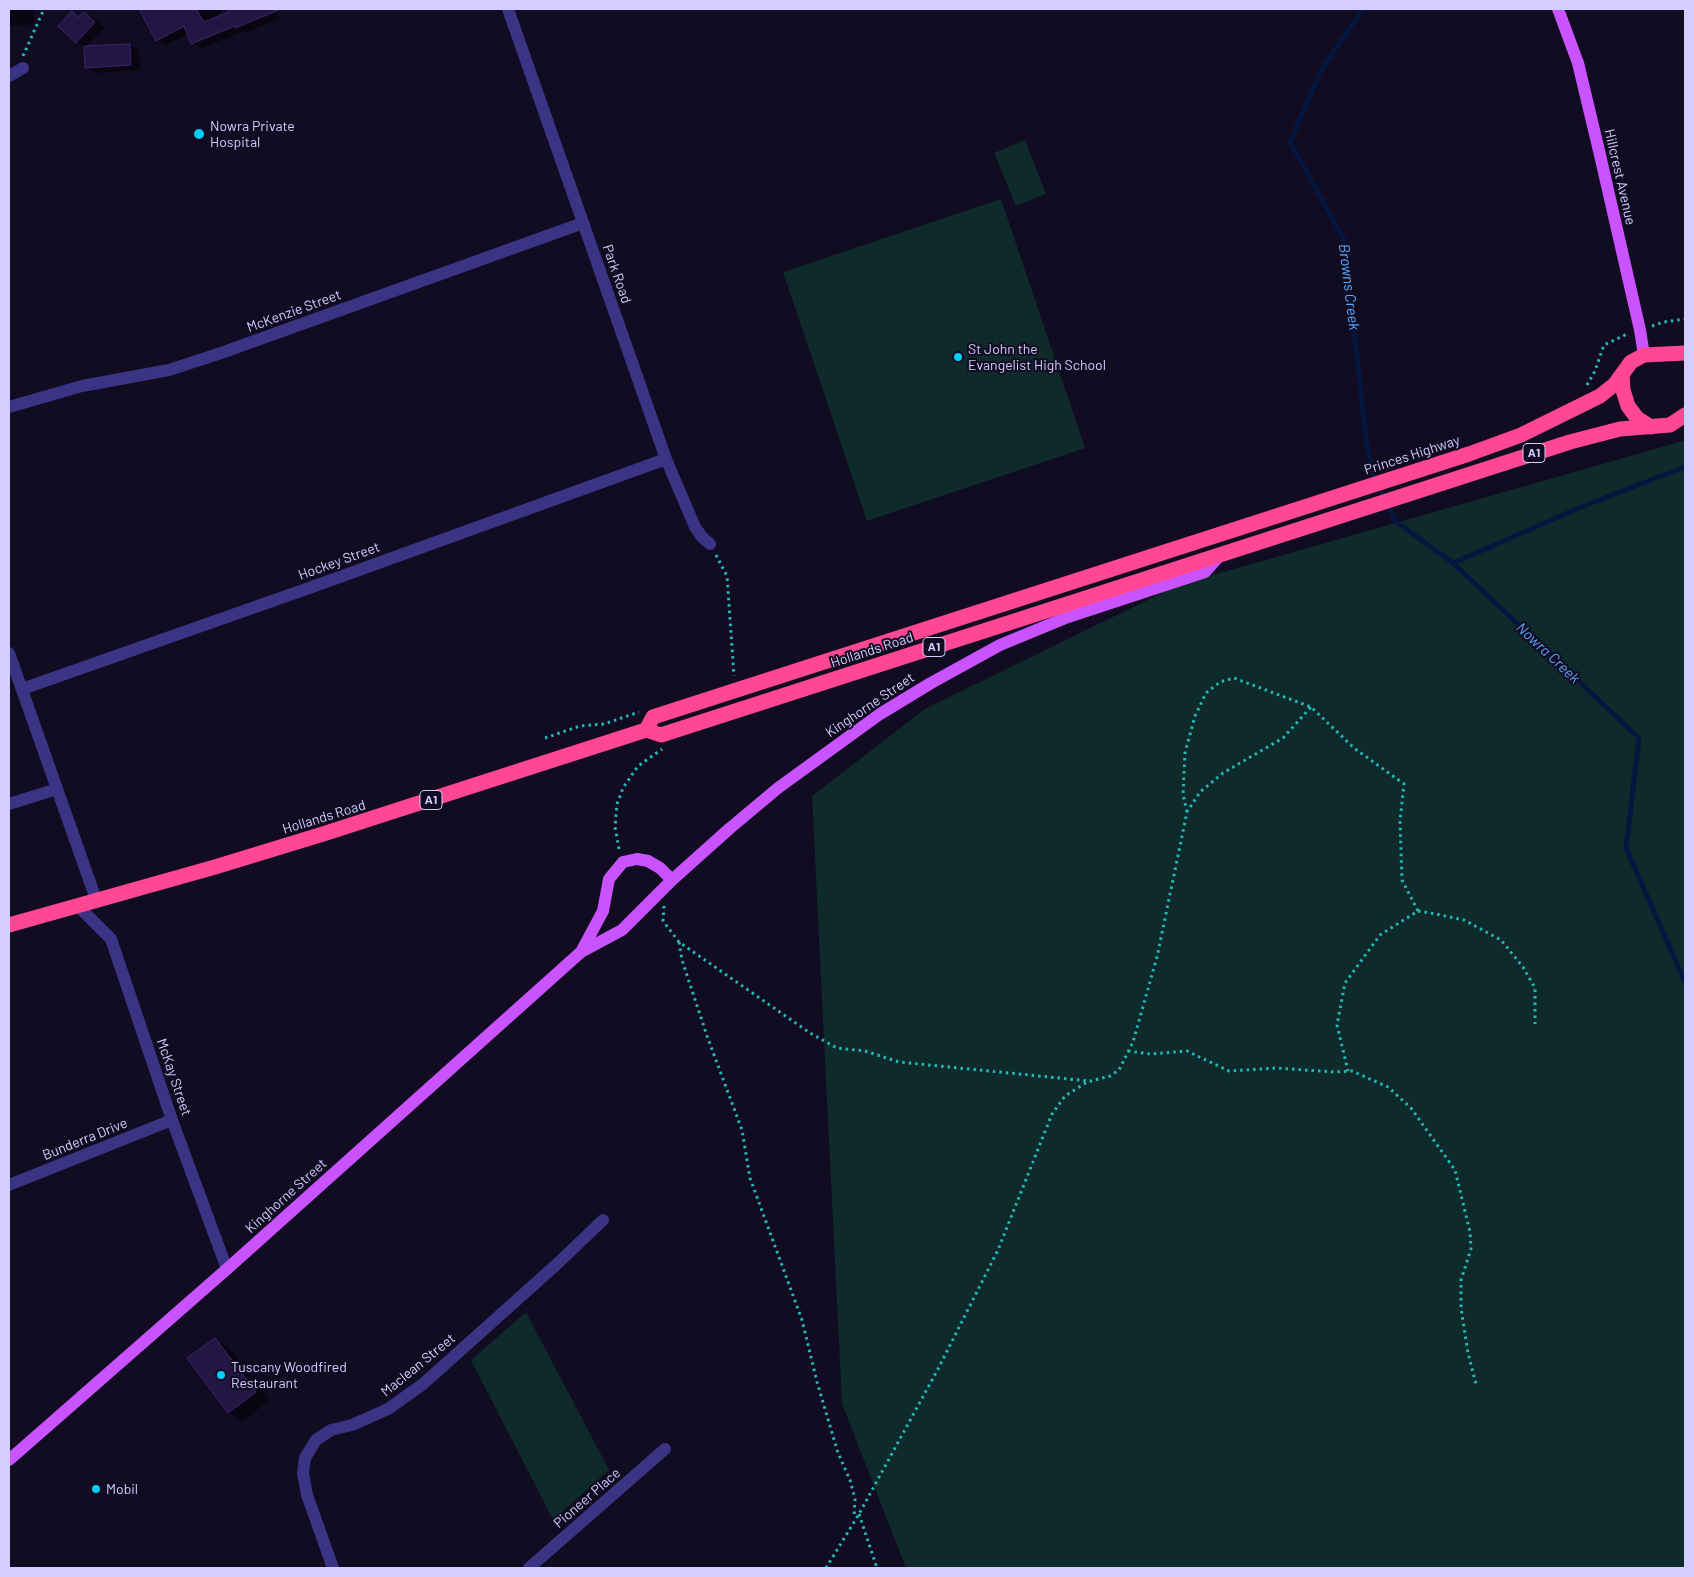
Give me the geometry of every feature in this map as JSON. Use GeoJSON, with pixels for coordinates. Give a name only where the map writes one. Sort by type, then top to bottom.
{"type":"FeatureCollection","features":[{"type":"Feature","properties":{"kind":"highway"},"geometry":{"type":"LineString","coordinates":[[1644,355],[1680,354],[1685,367]]}},
{"type":"Feature","properties":{"kind":"highway","name":"A1"},"geometry":{"type":"LineString","coordinates":[[1622,374],[1631,362],[1644,355]]}},
{"type":"Feature","properties":{"kind":"highway"},"geometry":{"type":"LineString","coordinates":[[1622,374],[1623,390],[1628,406],[1637,418],[1651,427]]}},
{"type":"Feature","properties":{"kind":"highway","name":"Princes Highway"},"geometry":{"type":"LineString","coordinates":[[1199,542],[1521,435],[1600,396],[1616,384],[1622,374]]}},
{"type":"Feature","properties":{"kind":"highway","name":"A1"},"geometry":{"type":"LineString","coordinates":[[1222,554],[1596,434],[1620,429],[1670,425],[1685,415]]}},
{"type":"Feature","properties":{"kind":"highway","name":"Hollands Road"},"geometry":{"type":"LineString","coordinates":[[646,730],[653,717],[1199,542]]}},
{"type":"Feature","properties":{"kind":"highway","name":"Hollands Road"},"geometry":{"type":"LineString","coordinates":[[9,925],[215,867],[323,834],[646,730],[661,735],[1222,554]]}},
{"type":"Feature","properties":{"kind":"main road","name":"Hillcrest Avenue"},"geometry":{"type":"LineString","coordinates":[[1558,9],[1578,63],[1640,330],[1644,355]]}},
{"type":"Feature","properties":{"kind":"main road","name":"Kinghorne Street"},"geometry":{"type":"LineString","coordinates":[[9,1460],[227,1269],[581,952],[622,930],[672,880],[778,788],[880,714],[1000,645],[1068,617],[1205,572],[1222,554]]}},
{"type":"Feature","properties":{"kind":"main road"},"geometry":{"type":"LineString","coordinates":[[623,862],[637,859],[648,861],[660,868],[672,880]]}},
{"type":"Feature","properties":{"kind":"main road","name":"Kinghorne Street"},"geometry":{"type":"LineString","coordinates":[[581,952],[603,911],[609,879],[623,862]]}},
{"type":"Feature","properties":{"kind":"street","name":"Park Road"},"geometry":{"type":"LineString","coordinates":[[508,9],[666,459],[695,527],[710,544]]}},
{"type":"Feature","properties":{"kind":"street"},"geometry":{"type":"LineString","coordinates":[[9,76],[23,68]]}},
{"type":"Feature","properties":{"kind":"street","name":"McKenzie Street"},"geometry":{"type":"LineString","coordinates":[[9,407],[82,386],[169,370],[583,223]]}},
{"type":"Feature","properties":{"kind":"street","name":"Hockey Street"},"geometry":{"type":"LineString","coordinates":[[22,689],[294,594],[666,459]]}},
{"type":"Feature","properties":{"kind":"street"},"geometry":{"type":"LineString","coordinates":[[9,653],[96,900]]}},
{"type":"Feature","properties":{"kind":"street"},"geometry":{"type":"LineString","coordinates":[[9,804],[57,789]]}},
{"type":"Feature","properties":{"kind":"street","name":"McKay Street"},"geometry":{"type":"LineString","coordinates":[[77,905],[111,939],[172,1120],[227,1269]]}},
{"type":"Feature","properties":{"kind":"street","name":"Bunderra Drive"},"geometry":{"type":"LineString","coordinates":[[9,1185],[172,1120]]}},
{"type":"Feature","properties":{"kind":"street","name":"Maclean Street"},"geometry":{"type":"LineString","coordinates":[[332,1568],[307,1495],[303,1473],[305,1458],[316,1440],[331,1430],[352,1425],[388,1409],[423,1384],[557,1264],[603,1220]]}},
{"type":"Feature","properties":{"kind":"street","name":"Pioneer Place"},"geometry":{"type":"LineString","coordinates":[[529,1568],[665,1449]]}},
{"type":"Feature","properties":{"kind":"path"},"geometry":{"type":"LineString","coordinates":[[23,68],[23,58],[44,9]]}},
{"type":"Feature","properties":{"kind":"path"},"geometry":{"type":"LineString","coordinates":[[1583,388],[1588,385],[1595,371],[1604,345],[1621,336],[1664,322],[1685,319]]}},
{"type":"Feature","properties":{"kind":"path"},"geometry":{"type":"LineString","coordinates":[[710,544],[727,576],[734,678]]}},
{"type":"Feature","properties":{"kind":"path"},"geometry":{"type":"LineString","coordinates":[[1187,812],[1183,794],[1185,753],[1195,716],[1206,693],[1220,682],[1234,678],[1311,707],[1354,748],[1404,784],[1400,821],[1402,880],[1418,911]]}},
{"type":"Feature","properties":{"kind":"path"},"geometry":{"type":"LineString","coordinates":[[826,1568],[938,1369],[998,1250],[1052,1114],[1065,1096],[1091,1081],[1110,1076],[1119,1070],[1133,1042],[1157,957],[1187,812],[1200,792],[1223,772],[1283,738],[1311,707]]}},
{"type":"Feature","properties":{"kind":"path"},"geometry":{"type":"LineString","coordinates":[[623,862],[615,827],[617,804],[623,788],[638,766],[661,749],[670,746]]}},
{"type":"Feature","properties":{"kind":"path"},"geometry":{"type":"LineString","coordinates":[[664,901],[663,921],[679,942],[810,1033],[837,1048],[865,1051],[899,1062],[1091,1081]]}},
{"type":"Feature","properties":{"kind":"path"},"geometry":{"type":"LineString","coordinates":[[1348,1071],[1337,1025],[1345,983],[1380,935],[1418,911],[1464,920],[1501,940],[1523,967],[1535,988],[1535,1024]]}},
{"type":"Feature","properties":{"kind":"path"},"geometry":{"type":"LineString","coordinates":[[679,942],[682,960],[704,1026],[742,1130],[750,1178],[802,1320],[817,1382],[838,1453],[850,1480],[855,1499],[854,1520]]}},
{"type":"Feature","properties":{"kind":"path"},"geometry":{"type":"LineString","coordinates":[[1128,1051],[1150,1054],[1187,1051],[1229,1071],[1276,1068],[1335,1072],[1352,1071],[1388,1087],[1411,1108],[1455,1170],[1471,1249],[1461,1280],[1461,1308],[1468,1353],[1476,1384]]}},
{"type":"Feature","properties":{"kind":"path"},"geometry":{"type":"LineString","coordinates":[[858,1514],[877,1568]]}},
{"type":"Feature","properties":{"kind":"green space"},"geometry":{"type":"Polygon","coordinates":[[[1025,140],[1046,194],[1016,206],[994,153],[1025,140]]]}},
{"type":"Feature","properties":{"kind":"green space"},"geometry":{"type":"Polygon","coordinates":[[[1001,199],[1085,448],[867,521],[783,272],[1001,199]]]}},
{"type":"Feature","properties":{"kind":"green space"},"geometry":{"type":"Polygon","coordinates":[[[1685,440],[1685,1568],[906,1568],[842,1404],[812,796],[925,709],[1178,585],[1685,440]]]}},
{"type":"Feature","properties":{"kind":"green space"},"geometry":{"type":"Polygon","coordinates":[[[526,1312],[609,1470],[553,1520],[471,1360],[526,1312]]]}},
{"type":"Feature","properties":{"kind":"building"},"geometry":{"type":"Polygon","coordinates":[[[139,9],[196,9],[204,22],[229,12],[228,9],[281,9],[191,44],[184,26],[156,41],[139,9]]]}},
{"type":"Feature","properties":{"kind":"building"},"geometry":{"type":"Polygon","coordinates":[[[72,11],[78,17],[84,12],[95,22],[76,43],[58,26],[72,11]]]}},
{"type":"Feature","properties":{"kind":"building"},"geometry":{"type":"Polygon","coordinates":[[[130,44],[131,65],[85,68],[84,46],[130,44]]]}},
{"type":"Feature","properties":{"kind":"building","name":"Tuscany Woodfired Restaurant"},"geometry":{"type":"Polygon","coordinates":[[[215,1338],[256,1392],[228,1413],[187,1358],[215,1338]]]}},
{"type":"Feature","properties":{"kind":"waterway","name":"Browns Creek"},"geometry":{"type":"LineString","coordinates":[[1363,9],[1321,70],[1290,142],[1344,239],[1367,447],[1374,476],[1395,521],[1453,563]]}},
{"type":"Feature","properties":{"kind":"waterway","name":"Nowra Creek"},"geometry":{"type":"LineString","coordinates":[[1685,467],[1586,505],[1453,563],[1639,738],[1626,848],[1685,982]]}},
{"type":"Feature","properties":{"kind":"place","name":"Nowra Private Hospital"},"geometry":{"type":"Point","coordinates":[199,134]}},
{"type":"Feature","properties":{"kind":"place","name":"St John the Evangelist High School"},"geometry":{"type":"Point","coordinates":[958,357]}},
{"type":"Feature","properties":{"kind":"place","name":"Tuscany Woodfired Restaurant"},"geometry":{"type":"Point","coordinates":[221,1375]}},
{"type":"Feature","properties":{"kind":"place","name":"Mobil"},"geometry":{"type":"Point","coordinates":[96,1489]}}]}
